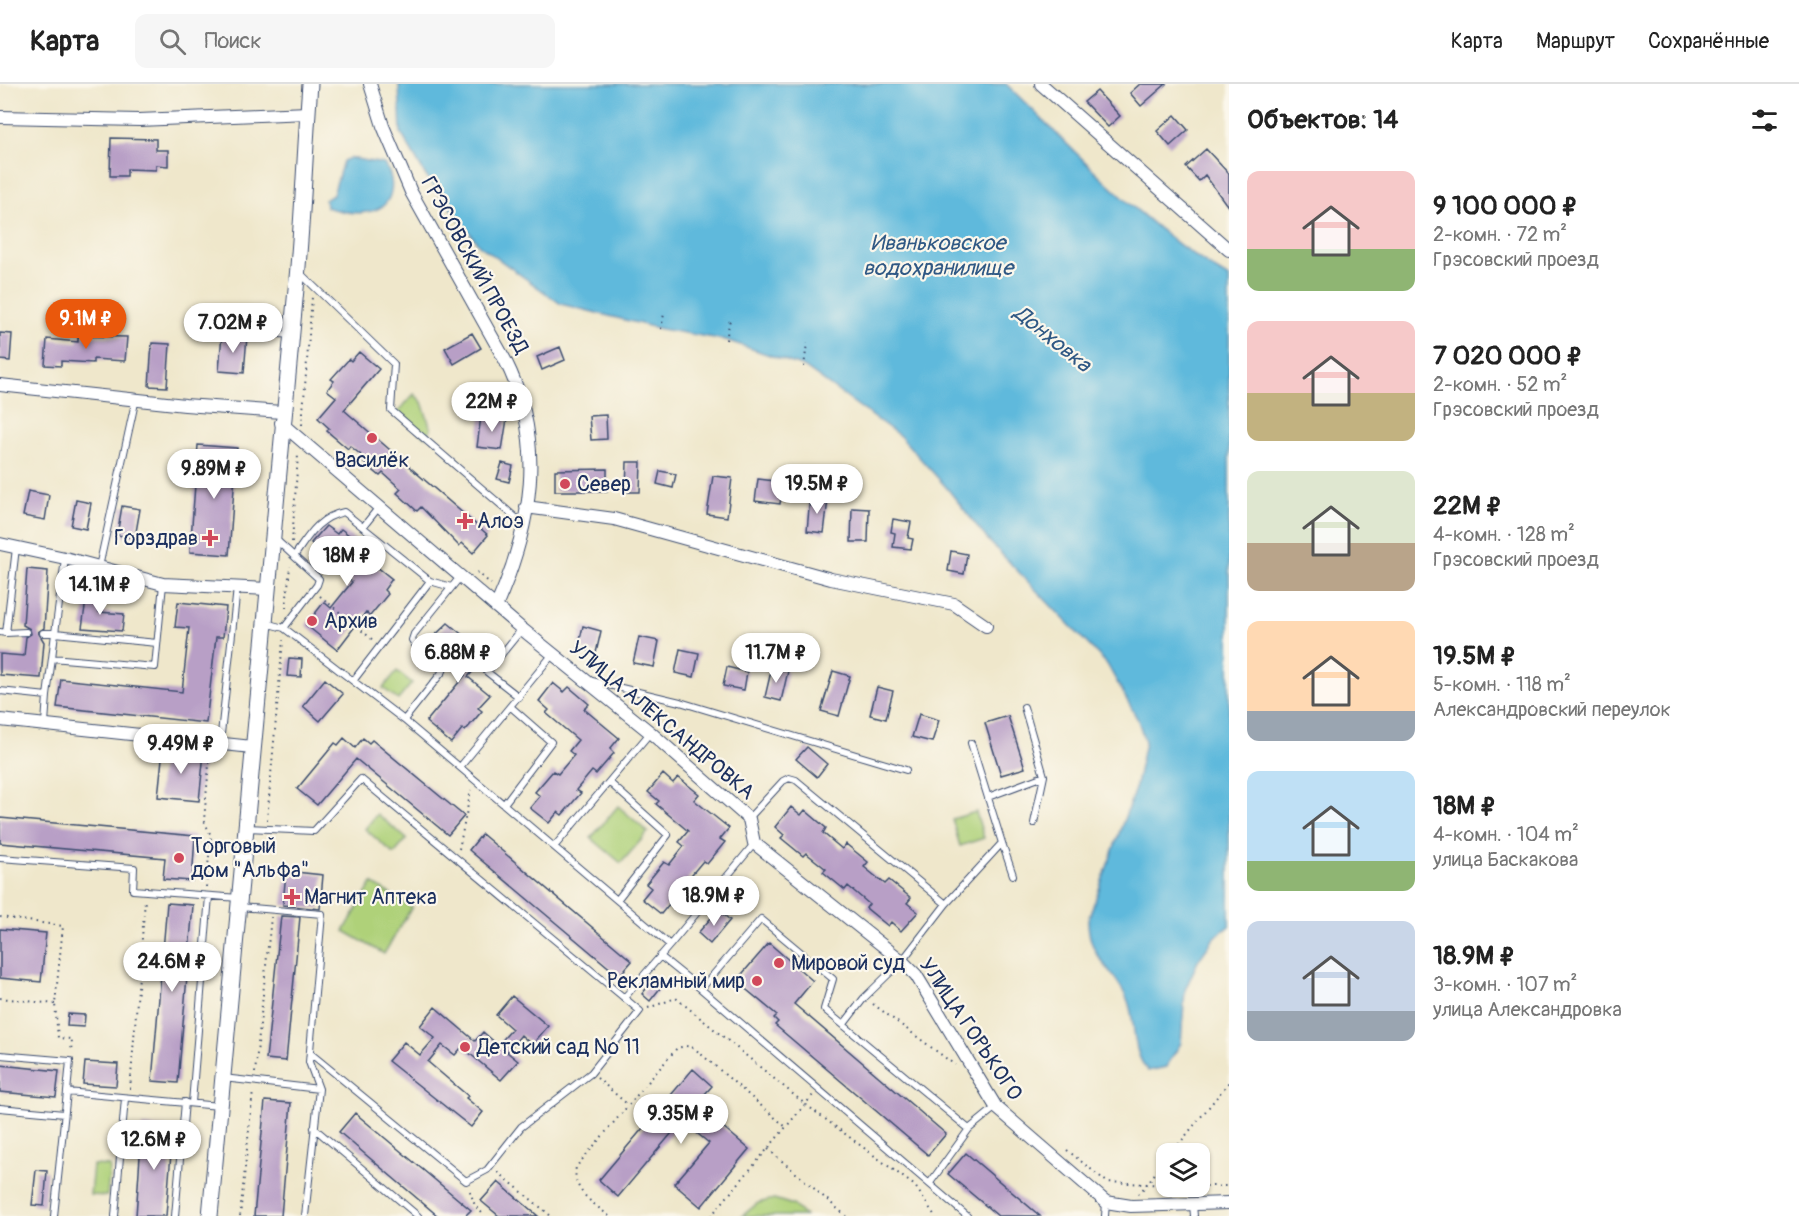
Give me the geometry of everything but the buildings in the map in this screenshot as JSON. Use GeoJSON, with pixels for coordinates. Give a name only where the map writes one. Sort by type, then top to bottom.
{"type":"FeatureCollection","features":[{"type":"Feature","properties":{"kind":"street"},"geometry":{"type":"LineString","coordinates":[[210,1216],[297,270],[310,84]]}},
{"type":"Feature","properties":{"kind":"street","name":"ГРЭСОВСКИЙ ПРОЕЗД"},"geometry":{"type":"LineString","coordinates":[[370,84],[383,126],[411,192],[518,384],[531,442],[526,507],[512,569],[496,607]]}},
{"type":"Feature","properties":{"kind":"street"},"geometry":{"type":"LineString","coordinates":[[1041,84],[1229,250]]}},
{"type":"Feature","properties":{"kind":"street"},"geometry":{"type":"LineString","coordinates":[[0,117],[139,120],[308,113]]}},
{"type":"Feature","properties":{"kind":"street"},"geometry":{"type":"LineString","coordinates":[[0,385],[136,398],[282,418]]}},
{"type":"Feature","properties":{"kind":"street","name":"УЛИЦА АЛЕКСАНДРОВКА"},"geometry":{"type":"LineString","coordinates":[[282,418],[460,577],[522,630],[651,733],[749,819],[754,843]]}},
{"type":"Feature","properties":{"kind":"street"},"geometry":{"type":"LineString","coordinates":[[526,507],[615,519],[831,579],[954,604],[986,626]]}},
{"type":"Feature","properties":{"kind":"street"},"geometry":{"type":"LineString","coordinates":[[0,544],[65,558],[163,584],[268,590]]}},
{"type":"Feature","properties":{"kind":"street"},"geometry":{"type":"LineString","coordinates":[[0,720],[45,723],[252,747]]}},
{"type":"Feature","properties":{"kind":"street"},"geometry":{"type":"LineString","coordinates":[[754,843],[902,961]]}},
{"type":"Feature","properties":{"kind":"street","name":"УЛИЦА ГОРЬКОГО"},"geometry":{"type":"LineString","coordinates":[[902,961],[916,975],[996,1107],[1106,1202]]}},
{"type":"Feature","properties":{"kind":"street"},"geometry":{"type":"LineString","coordinates":[[1106,1202],[1193,1210],[1229,1203]]}},
{"type":"Feature","properties":{"kind":"lane"},"geometry":{"type":"LineString","coordinates":[[297,270],[394,364],[391,410],[523,524]]}},
{"type":"Feature","properties":{"kind":"lane"},"geometry":{"type":"LineString","coordinates":[[220,328],[291,335]]}},
{"type":"Feature","properties":{"kind":"lane"},"geometry":{"type":"LineString","coordinates":[[99,567],[136,398]]}},
{"type":"Feature","properties":{"kind":"lane"},"geometry":{"type":"LineString","coordinates":[[363,527],[379,507]]}},
{"type":"Feature","properties":{"kind":"lane"},"geometry":{"type":"LineString","coordinates":[[295,555],[318,523],[330,514],[344,512],[430,581],[451,587]]}},
{"type":"Feature","properties":{"kind":"lane"},"geometry":{"type":"LineString","coordinates":[[272,537],[295,555],[319,579],[313,591],[284,628]]}},
{"type":"Feature","properties":{"kind":"lane"},"geometry":{"type":"LineString","coordinates":[[16,548],[3,632],[26,632]]}},
{"type":"Feature","properties":{"kind":"lane"},"geometry":{"type":"LineString","coordinates":[[45,723],[65,558]]}},
{"type":"Feature","properties":{"kind":"lane"},"geometry":{"type":"LineString","coordinates":[[404,720],[443,671],[412,640],[460,577]]}},
{"type":"Feature","properties":{"kind":"lane"},"geometry":{"type":"LineString","coordinates":[[353,681],[430,581]]}},
{"type":"Feature","properties":{"kind":"lane"},"geometry":{"type":"LineString","coordinates":[[52,658],[155,667],[163,584]]}},
{"type":"Feature","properties":{"kind":"lane"},"geometry":{"type":"LineString","coordinates":[[216,743],[237,588]]}},
{"type":"Feature","properties":{"kind":"lane"},"geometry":{"type":"LineString","coordinates":[[265,623],[284,628],[404,720],[670,945]]}},
{"type":"Feature","properties":{"kind":"lane"},"geometry":{"type":"LineString","coordinates":[[519,697],[487,672],[522,630]]}},
{"type":"Feature","properties":{"kind":"lane"},"geometry":{"type":"LineString","coordinates":[[43,633],[157,643]]}},
{"type":"Feature","properties":{"kind":"lane"},"geometry":{"type":"LineString","coordinates":[[460,767],[554,654]]}},
{"type":"Feature","properties":{"kind":"lane"},"geometry":{"type":"LineString","coordinates":[[586,680],[680,702],[906,770]]}},
{"type":"Feature","properties":{"kind":"lane"},"geometry":{"type":"LineString","coordinates":[[0,691],[47,696]]}},
{"type":"Feature","properties":{"kind":"lane"},"geometry":{"type":"LineString","coordinates":[[504,804],[551,742],[511,707]]}},
{"type":"Feature","properties":{"kind":"lane"},"geometry":{"type":"LineString","coordinates":[[1024,707],[1044,776],[1034,823]]}},
{"type":"Feature","properties":{"kind":"lane"},"geometry":{"type":"LineString","coordinates":[[554,847],[651,733]]}},
{"type":"Feature","properties":{"kind":"lane"},"geometry":{"type":"LineString","coordinates":[[971,743],[1012,875]]}},
{"type":"Feature","properties":{"kind":"lane"},"geometry":{"type":"LineString","coordinates":[[988,797],[1044,776]]}},
{"type":"Feature","properties":{"kind":"lane"},"geometry":{"type":"LineString","coordinates":[[247,828],[314,831],[361,778],[640,1011],[591,1073],[521,1127],[487,1170],[466,1181],[310,1053]]}},
{"type":"Feature","properties":{"kind":"lane"},"geometry":{"type":"LineString","coordinates":[[749,819],[783,781],[789,778],[796,780],[946,904]]}},
{"type":"Feature","properties":{"kind":"lane"},"geometry":{"type":"LineString","coordinates":[[609,783],[668,835],[617,900]]}},
{"type":"Feature","properties":{"kind":"lane"},"geometry":{"type":"LineString","coordinates":[[624,998],[754,843]]}},
{"type":"Feature","properties":{"kind":"lane"},"geometry":{"type":"LineString","coordinates":[[844,1023],[864,998],[902,961],[946,904],[1002,843]]}},
{"type":"Feature","properties":{"kind":"lane"},"geometry":{"type":"LineString","coordinates":[[0,858],[134,868],[133,890],[209,896],[272,909],[322,914],[309,1062],[319,1089],[305,1216]]}},
{"type":"Feature","properties":{"kind":"lane"},"geometry":{"type":"LineString","coordinates":[[175,1216],[209,896]]}},
{"type":"Feature","properties":{"kind":"lane"},"geometry":{"type":"LineString","coordinates":[[701,989],[761,919],[833,979],[824,1009],[844,1023],[969,1129]]}},
{"type":"Feature","properties":{"kind":"lane"},"geometry":{"type":"LineString","coordinates":[[660,956],[819,1088],[967,1216]]}},
{"type":"Feature","properties":{"kind":"lane"},"geometry":{"type":"LineString","coordinates":[[0,1055],[70,1061],[54,1216]]}},
{"type":"Feature","properties":{"kind":"lane"},"geometry":{"type":"LineString","coordinates":[[223,1078],[319,1089]]}},
{"type":"Feature","properties":{"kind":"lane"},"geometry":{"type":"LineString","coordinates":[[67,1092],[220,1106]]}},
{"type":"Feature","properties":{"kind":"lane"},"geometry":{"type":"LineString","coordinates":[[115,1216],[127,1098]]}},
{"type":"Feature","properties":{"kind":"lane"},"geometry":{"type":"LineString","coordinates":[[930,1183],[969,1129],[996,1107]]}},
{"type":"Feature","properties":{"kind":"lane"},"geometry":{"type":"LineString","coordinates":[[0,1108],[64,1114]]}},
{"type":"Feature","properties":{"kind":"lane"},"geometry":{"type":"LineString","coordinates":[[314,1128],[418,1216]]}},
{"type":"Feature","properties":{"kind":"lane"},"geometry":{"type":"LineString","coordinates":[[1105,1216],[1106,1202]]}},
{"type":"Feature","properties":{"kind":"path"},"geometry":{"type":"LineString","coordinates":[[661,329],[664,314]]}},
{"type":"Feature","properties":{"kind":"path"},"geometry":{"type":"LineString","coordinates":[[726,340],[730,320]]}},
{"type":"Feature","properties":{"kind":"path"},"geometry":{"type":"LineString","coordinates":[[804,367],[807,343]]}},
{"type":"Feature","properties":{"kind":"path"},"geometry":{"type":"LineString","coordinates":[[313,591],[380,646]]}},
{"type":"Feature","properties":{"kind":"path"},"geometry":{"type":"LineString","coordinates":[[209,896],[206,888],[212,836],[204,820],[216,743]]}},
{"type":"Feature","properties":{"kind":"path"},"geometry":{"type":"LineString","coordinates":[[457,858],[474,778]]}},
{"type":"Feature","properties":{"kind":"path"},"geometry":{"type":"LineString","coordinates":[[127,1098],[146,891]]}},
{"type":"Feature","properties":{"kind":"path"},"geometry":{"type":"LineString","coordinates":[[240,1216],[272,909]]}},
{"type":"Feature","properties":{"kind":"path"},"geometry":{"type":"LineString","coordinates":[[0,917],[63,926],[55,1004],[58,1038],[72,1039],[70,1061]]}},
{"type":"Feature","properties":{"kind":"path"},"geometry":{"type":"LineString","coordinates":[[0,998],[55,1004]]}},
{"type":"Feature","properties":{"kind":"path"},"geometry":{"type":"LineString","coordinates":[[640,1011],[676,998],[805,1104],[915,1186],[934,1216]]}},
{"type":"Feature","properties":{"kind":"path"},"geometry":{"type":"LineString","coordinates":[[864,998],[963,1070]]}},
{"type":"Feature","properties":{"kind":"path"},"geometry":{"type":"LineString","coordinates":[[609,1216],[578,1190],[574,1178],[576,1167],[677,1048],[686,1046],[694,1048],[786,1127]]}},
{"type":"Feature","properties":{"kind":"path"},"geometry":{"type":"LineString","coordinates":[[591,1073],[629,1105]]}},
{"type":"Feature","properties":{"kind":"path"},"geometry":{"type":"LineString","coordinates":[[1179,1143],[1229,1082]]}},
{"type":"Feature","properties":{"kind":"path"},"geometry":{"type":"LineString","coordinates":[[711,1216],[819,1088]]}},
{"type":"Feature","properties":{"kind":"path"},"geometry":{"type":"LineString","coordinates":[[1063,1147],[1107,1182],[1156,1185]]}},
{"type":"Feature","properties":{"kind":"path"},"geometry":{"type":"LineString","coordinates":[[768,1149],[846,1216]]}},
{"type":"Feature","properties":{"kind":"path"},"geometry":{"type":"LineString","coordinates":[[490,1166],[551,1216]]}},
{"type":"Feature","properties":{"kind":"path"},"geometry":{"type":"LineString","coordinates":[[1131,1206],[1156,1172]]}},
{"type":"Feature","properties":{"kind":"path"},"geometry":{"type":"LineString","coordinates":[[466,1181],[475,1206],[485,1216]]}},
{"type":"Feature","properties":{"kind":"path"},"geometry":{"type":"LineString","coordinates":[[1210,1186],[1229,1186]]}},
{"type":"Feature","properties":{"kind":"green space"},"geometry":{"type":"Polygon","coordinates":[[[414,394],[422,402],[431,429],[425,437],[397,413],[414,394]]]}},
{"type":"Feature","properties":{"kind":"green space"},"geometry":{"type":"Polygon","coordinates":[[[397,671],[412,683],[398,700],[383,688],[397,671]]]}},
{"type":"Feature","properties":{"kind":"green space"},"geometry":{"type":"Polygon","coordinates":[[[618,806],[648,832],[621,863],[591,838],[618,806]]]}},
{"type":"Feature","properties":{"kind":"green space"},"geometry":{"type":"Polygon","coordinates":[[[976,812],[984,838],[960,846],[952,819],[976,812]]]}},
{"type":"Feature","properties":{"kind":"green space"},"geometry":{"type":"Polygon","coordinates":[[[377,814],[407,839],[394,854],[365,829],[377,814]]]}},
{"type":"Feature","properties":{"kind":"green space"},"geometry":{"type":"Polygon","coordinates":[[[372,883],[412,907],[384,954],[344,931],[372,883]]]}},
{"type":"Feature","properties":{"kind":"green space"},"geometry":{"type":"Polygon","coordinates":[[[93,1165],[110,1166],[107,1196],[90,1195],[93,1165]]]}},
{"type":"Feature","properties":{"kind":"green space"},"geometry":{"type":"Polygon","coordinates":[[[774,1199],[793,1205],[805,1216],[742,1216],[758,1203],[774,1199]]]}},
{"type":"Feature","properties":{"kind":"water","name":"Иваньковское водохранилище"},"geometry":{"type":"Polygon","coordinates":[[[399,84],[1006,84],[1140,213],[1198,258],[1229,278],[1229,926],[1214,938],[1198,961],[1185,990],[1181,1043],[1166,1067],[1148,1071],[1143,1063],[1137,1047],[1128,1001],[1117,980],[1097,955],[1089,934],[1088,920],[1136,786],[1145,742],[1138,720],[1107,664],[988,540],[947,488],[900,436],[804,367],[726,340],[661,329],[561,304],[479,245],[426,176],[401,133],[399,84]]]}},
{"type":"Feature","properties":{"kind":"water"},"geometry":{"type":"Polygon","coordinates":[[[350,158],[384,164],[386,167],[392,187],[388,201],[381,207],[373,211],[353,212],[326,207],[325,200],[333,195],[343,161],[350,158]]]}},
{"type":"Feature","properties":{"kind":"place","name":"Василёк"},"geometry":{"type":"Point","coordinates":[372,438]}},
{"type":"Feature","properties":{"kind":"place","name":"Север"},"geometry":{"type":"Point","coordinates":[565,484]}},
{"type":"Feature","properties":{"kind":"place","name":"Алоэ"},"geometry":{"type":"Point","coordinates":[465,521]}},
{"type":"Feature","properties":{"kind":"place","name":"Горздрав"},"geometry":{"type":"Point","coordinates":[210,538]}},
{"type":"Feature","properties":{"kind":"place","name":"Архив"},"geometry":{"type":"Point","coordinates":[312,621]}},
{"type":"Feature","properties":{"kind":"place","name":"Торговый дом \"Альфа\""},"geometry":{"type":"Point","coordinates":[179,858]}},
{"type":"Feature","properties":{"kind":"place","name":"Магнит Аптека"},"geometry":{"type":"Point","coordinates":[292,897]}},
{"type":"Feature","properties":{"kind":"place","name":"Мировой суд"},"geometry":{"type":"Point","coordinates":[779,963]}},
{"type":"Feature","properties":{"kind":"place","name":"Рекламный мир"},"geometry":{"type":"Point","coordinates":[757,981]}},
{"type":"Feature","properties":{"kind":"place","name":"Детский сад № 11"},"geometry":{"type":"Point","coordinates":[465,1047]}},
{"type":"Feature","properties":{"kind":"water label","name":"Донховка"},"geometry":{"type":"Point","coordinates":[1053,338]}}]}
